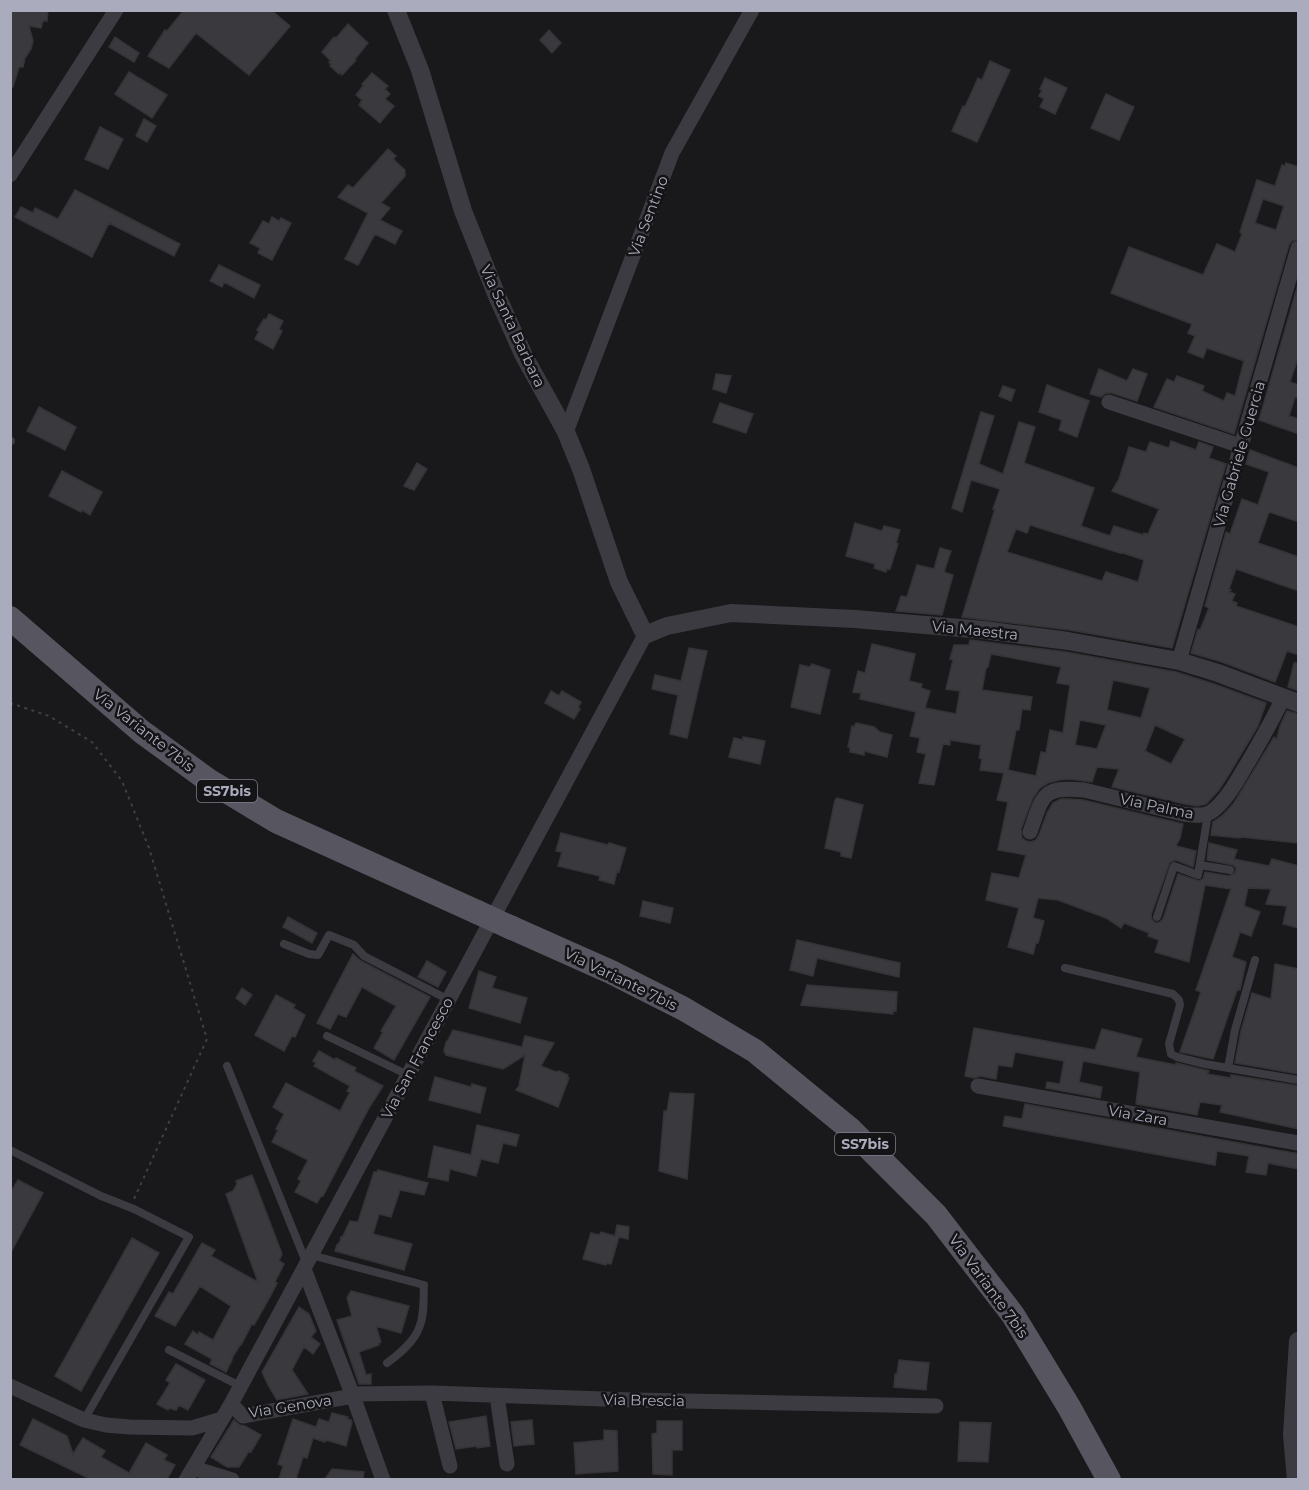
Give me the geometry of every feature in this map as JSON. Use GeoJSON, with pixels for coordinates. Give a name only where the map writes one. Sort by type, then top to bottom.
{"type":"FeatureCollection","features":[{"type":"Feature","properties":{"kind":"main road","name":"Via Variante 7bis"},"geometry":{"type":"LineString","coordinates":[[10,618],[142,732],[208,780],[276,821],[611,972],[684,1009],[754,1051],[850,1129],[936,1215],[1013,1315],[1069,1407],[1109,1479]]}},
{"type":"Feature","properties":{"kind":"street"},"geometry":{"type":"LineString","coordinates":[[10,175],[116,10]]}},
{"type":"Feature","properties":{"kind":"street","name":"Via Santa Barbara"},"geometry":{"type":"LineString","coordinates":[[396,10],[420,70],[463,211],[524,356],[566,432],[581,469],[619,582],[645,635]]}},
{"type":"Feature","properties":{"kind":"street","name":"Via Sentino"},"geometry":{"type":"LineString","coordinates":[[566,432],[672,153],[752,10]]}},
{"type":"Feature","properties":{"kind":"street","name":"Via Gabriele Guercia"},"geometry":{"type":"LineString","coordinates":[[1179,661],[1299,248]]}},
{"type":"Feature","properties":{"kind":"street"},"geometry":{"type":"LineString","coordinates":[[1109,402],[1241,447]]}},
{"type":"Feature","properties":{"kind":"street","name":"Via Maestra"},"geometry":{"type":"LineString","coordinates":[[645,635],[678,623],[731,613],[855,619],[984,630],[1068,641],[1179,661],[1218,673],[1291,701]]}},
{"type":"Feature","properties":{"kind":"street","name":"Via San Francesco"},"geometry":{"type":"LineString","coordinates":[[189,1474],[231,1404],[645,635]]}},
{"type":"Feature","properties":{"kind":"street","name":"Via Palma"},"geometry":{"type":"LineString","coordinates":[[1030,832],[1042,799],[1047,793],[1068,788],[1183,814],[1208,814],[1218,806],[1236,783],[1265,735],[1291,701]]}},
{"type":"Feature","properties":{"kind":"street","name":"Via Zara"},"geometry":{"type":"LineString","coordinates":[[978,1086],[1299,1143]]}},
{"type":"Feature","properties":{"kind":"street"},"geometry":{"type":"LineString","coordinates":[[307,1262],[383,1479]]}},
{"type":"Feature","properties":{"kind":"street"},"geometry":{"type":"LineString","coordinates":[[1296,1479],[1292,1435],[1299,1341]]}},
{"type":"Feature","properties":{"kind":"street"},"geometry":{"type":"LineString","coordinates":[[10,1386],[84,1420],[106,1425],[192,1428],[222,1419]]}},
{"type":"Feature","properties":{"kind":"street"},"geometry":{"type":"LineString","coordinates":[[432,1393],[450,1466]]}},
{"type":"Feature","properties":{"kind":"street","name":"Via Brescia"},"geometry":{"type":"LineString","coordinates":[[353,1395],[432,1393],[936,1406]]}},
{"type":"Feature","properties":{"kind":"street","name":"Via Genova"},"geometry":{"type":"LineString","coordinates":[[231,1404],[243,1416],[353,1395]]}},
{"type":"Feature","properties":{"kind":"street"},"geometry":{"type":"LineString","coordinates":[[497,1396],[507,1464]]}},
{"type":"Feature","properties":{"kind":"street"},"geometry":{"type":"LineString","coordinates":[[189,1474],[232,1479]]}},
{"type":"Feature","properties":{"kind":"lane"},"geometry":{"type":"LineString","coordinates":[[1157,917],[1174,866],[1198,875],[1208,814]]}},
{"type":"Feature","properties":{"kind":"lane"},"geometry":{"type":"LineString","coordinates":[[1200,865],[1230,870]]}},
{"type":"Feature","properties":{"kind":"lane"},"geometry":{"type":"LineString","coordinates":[[284,944],[309,954],[318,955],[329,935],[354,945],[364,956],[448,1000]]}},
{"type":"Feature","properties":{"kind":"lane"},"geometry":{"type":"LineString","coordinates":[[1228,1068],[1235,1030],[1255,960]]}},
{"type":"Feature","properties":{"kind":"lane"},"geometry":{"type":"LineString","coordinates":[[1065,968],[1173,994],[1179,1000],[1180,1005],[1169,1044],[1171,1054],[1186,1060],[1299,1080]]}},
{"type":"Feature","properties":{"kind":"lane"},"geometry":{"type":"LineString","coordinates":[[327,1036],[408,1075]]}},
{"type":"Feature","properties":{"kind":"lane"},"geometry":{"type":"LineString","coordinates":[[227,1066],[307,1262],[424,1285],[423,1311],[419,1329],[403,1350],[387,1363]]}},
{"type":"Feature","properties":{"kind":"lane"},"geometry":{"type":"LineString","coordinates":[[10,1150],[189,1237],[84,1420]]}},
{"type":"Feature","properties":{"kind":"lane"},"geometry":{"type":"LineString","coordinates":[[169,1350],[240,1386]]}},
{"type":"Feature","properties":{"kind":"path"},"geometry":{"type":"LineString","coordinates":[[10,703],[49,716],[92,742],[122,781],[149,848],[207,1039],[130,1207]]}},
{"type":"Feature","properties":{"kind":"building"},"geometry":{"type":"Polygon","coordinates":[[[10,10],[48,10],[47,21],[43,21],[41,28],[29,26],[33,41],[31,49],[25,58],[23,67],[19,67],[13,87],[10,87],[10,10]]]}},
{"type":"Feature","properties":{"kind":"building"},"geometry":{"type":"Polygon","coordinates":[[[184,10],[271,10],[290,26],[249,75],[196,33],[169,68],[148,56],[165,30],[167,31],[184,10]]]}},
{"type":"Feature","properties":{"kind":"building"},"geometry":{"type":"Polygon","coordinates":[[[348,24],[368,43],[342,75],[330,66],[331,61],[322,52],[348,24]]]}},
{"type":"Feature","properties":{"kind":"building"},"geometry":{"type":"Polygon","coordinates":[[[549,30],[561,43],[552,53],[540,40],[549,30]]]}},
{"type":"Feature","properties":{"kind":"building"},"geometry":{"type":"Polygon","coordinates":[[[115,37],[139,53],[134,62],[109,47],[115,37]]]}},
{"type":"Feature","properties":{"kind":"building"},"geometry":{"type":"Polygon","coordinates":[[[990,61],[1010,70],[977,142],[952,131],[978,78],[982,80],[990,61]]]}},
{"type":"Feature","properties":{"kind":"building"},"geometry":{"type":"Polygon","coordinates":[[[129,72],[167,95],[152,118],[115,94],[129,72]]]}},
{"type":"Feature","properties":{"kind":"building"},"geometry":{"type":"Polygon","coordinates":[[[372,73],[388,86],[385,89],[390,94],[385,99],[394,106],[380,123],[359,105],[362,100],[356,95],[372,73]]]}},
{"type":"Feature","properties":{"kind":"building"},"geometry":{"type":"Polygon","coordinates":[[[1045,78],[1067,88],[1055,114],[1040,107],[1044,99],[1039,96],[1042,90],[1040,89],[1045,78]]]}},
{"type":"Feature","properties":{"kind":"building"},"geometry":{"type":"Polygon","coordinates":[[[1106,94],[1134,107],[1119,140],[1091,128],[1106,94]]]}},
{"type":"Feature","properties":{"kind":"building"},"geometry":{"type":"Polygon","coordinates":[[[144,119],[156,126],[147,142],[136,136],[144,119]]]}},
{"type":"Feature","properties":{"kind":"building"},"geometry":{"type":"Polygon","coordinates":[[[100,127],[123,139],[108,169],[85,159],[100,127]]]}},
{"type":"Feature","properties":{"kind":"building"},"geometry":{"type":"Polygon","coordinates":[[[388,149],[396,156],[393,159],[405,170],[405,176],[381,203],[390,208],[380,220],[402,231],[395,244],[375,234],[358,265],[345,259],[368,213],[338,197],[348,185],[353,188],[388,149]]]}},
{"type":"Feature","properties":{"kind":"building"},"geometry":{"type":"Polygon","coordinates":[[[1286,163],[1299,167],[1299,239],[1292,241],[1289,245],[1234,434],[1154,407],[1167,379],[1174,382],[1177,376],[1204,386],[1202,391],[1224,401],[1227,393],[1235,396],[1244,361],[1207,348],[1203,358],[1188,352],[1195,336],[1188,333],[1192,324],[1111,293],[1129,247],[1203,275],[1217,244],[1235,252],[1257,180],[1275,186],[1282,165],[1285,166],[1286,163]],[[1263,199],[1255,223],[1276,230],[1284,206],[1263,199]]]}},
{"type":"Feature","properties":{"kind":"building"},"geometry":{"type":"Polygon","coordinates":[[[75,190],[180,244],[174,256],[109,223],[92,257],[15,217],[21,207],[33,213],[35,208],[58,219],[75,190]]]}},
{"type":"Feature","properties":{"kind":"building"},"geometry":{"type":"Polygon","coordinates":[[[272,217],[291,223],[272,260],[258,253],[260,248],[250,243],[263,221],[269,224],[272,217]]]}},
{"type":"Feature","properties":{"kind":"building"},"geometry":{"type":"Polygon","coordinates":[[[219,265],[260,285],[254,298],[224,282],[222,287],[210,281],[219,265]]]}},
{"type":"Feature","properties":{"kind":"building"},"geometry":{"type":"Polygon","coordinates":[[[1299,281],[1299,355],[1290,382],[1299,385],[1299,398],[1295,397],[1289,416],[1299,419],[1299,434],[1259,420],[1299,281]]]}},
{"type":"Feature","properties":{"kind":"building"},"geometry":{"type":"Polygon","coordinates":[[[269,314],[283,321],[279,329],[282,331],[273,349],[255,339],[259,331],[257,330],[269,314]]]}},
{"type":"Feature","properties":{"kind":"building"},"geometry":{"type":"Polygon","coordinates":[[[1099,369],[1127,381],[1133,369],[1147,374],[1137,401],[1112,393],[1106,393],[1101,397],[1090,394],[1099,369]]]}},
{"type":"Feature","properties":{"kind":"building"},"geometry":{"type":"Polygon","coordinates":[[[716,374],[731,376],[726,393],[713,389],[716,374]]]}},
{"type":"Feature","properties":{"kind":"building"},"geometry":{"type":"Polygon","coordinates":[[[1047,385],[1089,401],[1077,437],[1059,430],[1062,420],[1039,412],[1047,385]]]}},
{"type":"Feature","properties":{"kind":"building"},"geometry":{"type":"Polygon","coordinates":[[[1003,386],[1015,390],[1011,401],[999,396],[1003,386]]]}},
{"type":"Feature","properties":{"kind":"building"},"geometry":{"type":"Polygon","coordinates":[[[720,403],[753,414],[746,433],[713,422],[720,403]]]}},
{"type":"Feature","properties":{"kind":"building"},"geometry":{"type":"Polygon","coordinates":[[[39,407],[76,427],[65,450],[27,431],[39,407]]]}},
{"type":"Feature","properties":{"kind":"building"},"geometry":{"type":"Polygon","coordinates":[[[981,412],[994,416],[979,464],[1003,474],[1019,422],[1035,427],[1024,463],[1094,488],[1081,526],[1110,536],[1114,526],[1143,535],[1148,534],[1159,509],[1112,491],[1119,479],[1129,447],[1146,452],[1150,442],[1169,448],[1171,441],[1196,450],[1199,442],[1213,447],[1209,458],[1226,464],[1172,648],[1070,630],[962,617],[1000,489],[971,480],[962,512],[952,508],[981,412]],[[1030,525],[1027,533],[1016,529],[1007,552],[1102,581],[1106,572],[1138,582],[1144,560],[1030,525]]]}},
{"type":"Feature","properties":{"kind":"building"},"geometry":{"type":"Polygon","coordinates":[[[1250,450],[1299,468],[1299,522],[1269,512],[1258,543],[1299,557],[1299,591],[1236,569],[1229,589],[1231,590],[1229,592],[1235,594],[1232,601],[1237,603],[1236,606],[1299,627],[1299,655],[1287,651],[1275,682],[1191,653],[1198,629],[1200,630],[1209,608],[1205,606],[1226,532],[1230,534],[1242,499],[1258,505],[1269,472],[1246,464],[1250,450]]]}},
{"type":"Feature","properties":{"kind":"building"},"geometry":{"type":"Polygon","coordinates":[[[417,463],[427,469],[414,490],[404,486],[417,463]]]}},
{"type":"Feature","properties":{"kind":"building"},"geometry":{"type":"Polygon","coordinates":[[[62,471],[102,492],[90,515],[49,496],[62,471]]]}},
{"type":"Feature","properties":{"kind":"building"},"geometry":{"type":"Polygon","coordinates":[[[855,523],[882,531],[884,526],[900,530],[890,569],[887,568],[886,572],[874,568],[875,564],[846,556],[855,523]]]}},
{"type":"Feature","properties":{"kind":"building"},"geometry":{"type":"Polygon","coordinates":[[[940,548],[951,551],[944,572],[953,575],[942,615],[896,611],[901,596],[907,597],[917,565],[934,569],[940,548]]]}},
{"type":"Feature","properties":{"kind":"building"},"geometry":{"type":"Polygon","coordinates":[[[970,640],[1066,652],[1176,672],[1266,703],[1258,726],[1219,790],[1206,804],[1197,806],[1185,804],[1112,787],[1119,769],[1097,767],[1092,782],[1059,780],[1040,788],[1033,798],[1021,829],[1022,838],[1026,841],[1036,840],[1053,803],[1061,799],[1083,800],[1183,824],[1176,846],[1196,851],[1193,867],[1176,860],[1170,862],[1151,915],[1152,920],[1156,923],[1163,919],[1178,874],[1199,881],[1203,879],[1205,872],[1229,876],[1235,873],[1236,868],[1233,865],[1207,860],[1209,843],[1237,850],[1234,859],[1269,866],[1272,859],[1299,866],[1299,928],[1283,924],[1287,906],[1266,904],[1271,889],[1248,888],[1244,906],[1260,912],[1251,936],[1240,932],[1232,957],[1246,962],[1240,990],[1237,990],[1213,1059],[1180,1052],[1201,992],[1196,990],[1231,889],[1205,885],[1189,962],[1155,952],[1159,940],[1148,936],[1149,933],[1124,923],[1121,928],[1106,918],[1058,900],[1038,898],[1033,918],[1044,921],[1033,954],[1008,947],[1019,908],[986,900],[992,873],[1019,878],[1026,855],[998,850],[1008,802],[997,800],[1004,773],[980,770],[981,745],[950,740],[950,745],[943,744],[934,785],[919,783],[926,754],[917,752],[920,738],[910,736],[916,712],[860,699],[861,693],[853,692],[858,671],[865,673],[872,644],[915,654],[909,681],[922,684],[921,688],[930,691],[925,708],[956,714],[960,691],[946,689],[953,660],[950,659],[954,645],[969,645],[970,640]],[[991,654],[982,690],[1032,697],[1030,710],[1022,709],[1008,770],[1036,776],[1041,752],[1046,753],[1050,730],[1063,733],[1070,685],[1057,683],[1061,667],[991,654]],[[1113,680],[1107,710],[1141,718],[1150,688],[1113,680]],[[1080,720],[1075,745],[1097,749],[1106,725],[1080,720]],[[1155,725],[1145,751],[1171,764],[1185,739],[1155,725]]]}},
{"type":"Feature","properties":{"kind":"building"},"geometry":{"type":"Polygon","coordinates":[[[689,648],[707,651],[687,738],[670,734],[678,695],[652,689],[655,675],[681,681],[689,648]]]}},
{"type":"Feature","properties":{"kind":"building"},"geometry":{"type":"Polygon","coordinates":[[[1294,663],[1299,663],[1299,691],[1288,687],[1294,663]]]}},
{"type":"Feature","properties":{"kind":"building"},"geometry":{"type":"Polygon","coordinates":[[[812,664],[830,670],[820,714],[791,707],[800,665],[810,667],[812,664]]]}},
{"type":"Feature","properties":{"kind":"building"},"geometry":{"type":"Polygon","coordinates":[[[551,691],[559,696],[562,691],[581,702],[574,719],[545,703],[551,691]]]}},
{"type":"Feature","properties":{"kind":"building"},"geometry":{"type":"Polygon","coordinates":[[[1287,711],[1299,714],[1299,843],[1211,835],[1213,822],[1234,803],[1274,737],[1277,739],[1287,711]]]}},
{"type":"Feature","properties":{"kind":"building"},"geometry":{"type":"Polygon","coordinates":[[[856,723],[874,727],[880,732],[892,735],[887,757],[864,751],[864,755],[850,752],[850,747],[848,747],[852,726],[854,727],[856,723]]]}},
{"type":"Feature","properties":{"kind":"building"},"geometry":{"type":"Polygon","coordinates":[[[743,737],[765,741],[760,764],[729,757],[734,738],[743,740],[743,737]]]}},
{"type":"Feature","properties":{"kind":"building"},"geometry":{"type":"Polygon","coordinates":[[[837,798],[863,805],[851,858],[841,856],[841,852],[825,848],[837,798]]]}},
{"type":"Feature","properties":{"kind":"building"},"geometry":{"type":"Polygon","coordinates":[[[561,833],[626,848],[614,884],[599,880],[600,876],[558,866],[562,852],[556,851],[561,833]]]}},
{"type":"Feature","properties":{"kind":"building"},"geometry":{"type":"Polygon","coordinates":[[[643,901],[673,908],[670,923],[640,916],[643,901]]]}},
{"type":"Feature","properties":{"kind":"building"},"geometry":{"type":"Polygon","coordinates":[[[288,917],[317,933],[312,943],[283,927],[288,917]]]}},
{"type":"Feature","properties":{"kind":"building"},"geometry":{"type":"Polygon","coordinates":[[[797,940],[900,963],[899,977],[817,958],[813,976],[790,970],[797,940]]]}},
{"type":"Feature","properties":{"kind":"building"},"geometry":{"type":"Polygon","coordinates":[[[353,954],[361,961],[430,997],[394,1060],[374,1048],[396,1006],[362,987],[346,1017],[338,1014],[330,1029],[317,1023],[353,954]]]}},
{"type":"Feature","properties":{"kind":"building"},"geometry":{"type":"Polygon","coordinates":[[[427,961],[446,972],[438,987],[418,977],[427,961]]]}},
{"type":"Feature","properties":{"kind":"building"},"geometry":{"type":"Polygon","coordinates":[[[1275,964],[1299,969],[1299,1074],[1235,1063],[1252,993],[1271,999],[1275,964]]]}},
{"type":"Feature","properties":{"kind":"building"},"geometry":{"type":"Polygon","coordinates":[[[479,971],[496,977],[492,988],[527,998],[520,1023],[469,1008],[479,971]]]}},
{"type":"Feature","properties":{"kind":"building"},"geometry":{"type":"Polygon","coordinates":[[[807,985],[897,992],[896,1011],[893,1010],[893,1014],[801,1005],[807,985]]]}},
{"type":"Feature","properties":{"kind":"building"},"geometry":{"type":"Polygon","coordinates":[[[242,988],[252,995],[245,1005],[236,998],[242,988]]]}},
{"type":"Feature","properties":{"kind":"building"},"geometry":{"type":"Polygon","coordinates":[[[276,995],[295,1005],[293,1008],[305,1015],[295,1037],[292,1036],[284,1051],[255,1035],[276,995]]]}},
{"type":"Feature","properties":{"kind":"building"},"geometry":{"type":"Polygon","coordinates":[[[974,1028],[1095,1050],[1102,1029],[1142,1039],[1136,1057],[1209,1071],[1207,1074],[1231,1078],[1231,1075],[1299,1086],[1299,1129],[1220,1112],[1222,1105],[1200,1102],[1197,1115],[1136,1104],[1140,1072],[1083,1061],[1079,1082],[1102,1087],[1100,1098],[1046,1088],[1047,1082],[1060,1084],[1064,1061],[1015,1052],[1012,1067],[998,1065],[996,1079],[965,1076],[974,1028]]]}},
{"type":"Feature","properties":{"kind":"building"},"geometry":{"type":"Polygon","coordinates":[[[453,1030],[522,1047],[525,1036],[554,1043],[541,1066],[568,1075],[567,1078],[569,1078],[558,1107],[516,1090],[519,1086],[525,1055],[503,1069],[446,1055],[444,1051],[446,1042],[453,1030]]]}},
{"type":"Feature","properties":{"kind":"building"},"geometry":{"type":"Polygon","coordinates":[[[319,1051],[356,1068],[354,1071],[383,1086],[317,1203],[295,1192],[301,1181],[298,1179],[308,1160],[272,1142],[284,1114],[273,1107],[286,1083],[340,1111],[350,1092],[347,1091],[350,1086],[314,1066],[316,1063],[313,1061],[319,1051]]]}},
{"type":"Feature","properties":{"kind":"building"},"geometry":{"type":"Polygon","coordinates":[[[435,1077],[471,1087],[472,1084],[486,1088],[480,1113],[429,1100],[435,1077]]]}},
{"type":"Feature","properties":{"kind":"building"},"geometry":{"type":"Polygon","coordinates":[[[670,1093],[694,1094],[687,1179],[659,1171],[664,1111],[667,1111],[670,1093]]]}},
{"type":"Feature","properties":{"kind":"building"},"geometry":{"type":"Polygon","coordinates":[[[1025,1104],[1299,1154],[1299,1169],[1268,1163],[1266,1175],[1246,1172],[1249,1156],[1217,1151],[1215,1165],[1003,1126],[1005,1116],[1022,1119],[1025,1104]]]}},
{"type":"Feature","properties":{"kind":"building"},"geometry":{"type":"Polygon","coordinates":[[[477,1125],[519,1135],[516,1146],[503,1143],[498,1163],[481,1159],[476,1176],[450,1169],[448,1181],[428,1177],[434,1146],[471,1155],[477,1125]]]}},
{"type":"Feature","properties":{"kind":"building"},"geometry":{"type":"Polygon","coordinates":[[[378,1170],[428,1183],[424,1195],[400,1190],[391,1217],[379,1214],[373,1234],[412,1244],[404,1270],[335,1251],[350,1221],[358,1222],[374,1172],[378,1170]]]}},
{"type":"Feature","properties":{"kind":"building"},"geometry":{"type":"Polygon","coordinates":[[[252,1175],[282,1254],[279,1261],[284,1264],[270,1297],[232,1358],[226,1372],[210,1364],[212,1359],[185,1344],[193,1331],[213,1340],[231,1306],[200,1286],[175,1326],[155,1316],[169,1292],[173,1294],[202,1243],[215,1250],[211,1256],[258,1282],[226,1194],[233,1191],[237,1184],[236,1181],[252,1175]]]}},
{"type":"Feature","properties":{"kind":"building"},"geometry":{"type":"Polygon","coordinates":[[[18,1180],[43,1193],[10,1254],[10,1193],[18,1180]]]}},
{"type":"Feature","properties":{"kind":"building"},"geometry":{"type":"Polygon","coordinates":[[[617,1225],[629,1227],[628,1239],[619,1237],[611,1264],[606,1265],[583,1259],[591,1233],[599,1235],[601,1232],[615,1236],[617,1225]]]}},
{"type":"Feature","properties":{"kind":"building"},"geometry":{"type":"Polygon","coordinates":[[[132,1238],[159,1253],[81,1391],[55,1376],[132,1238]]]}},
{"type":"Feature","properties":{"kind":"building"},"geometry":{"type":"Polygon","coordinates":[[[351,1291],[409,1306],[401,1333],[376,1326],[381,1342],[379,1345],[359,1352],[366,1375],[371,1374],[371,1384],[359,1384],[337,1320],[352,1316],[347,1298],[351,1291]]]}},
{"type":"Feature","properties":{"kind":"building"},"geometry":{"type":"Polygon","coordinates":[[[299,1307],[309,1314],[316,1331],[311,1337],[320,1344],[313,1354],[304,1347],[292,1370],[308,1394],[277,1400],[262,1372],[299,1307]]]}},
{"type":"Feature","properties":{"kind":"building"},"geometry":{"type":"Polygon","coordinates":[[[899,1360],[929,1363],[926,1390],[894,1387],[899,1360]]]}},
{"type":"Feature","properties":{"kind":"building"},"geometry":{"type":"Polygon","coordinates":[[[176,1364],[205,1380],[188,1410],[179,1405],[176,1410],[169,1408],[168,1410],[157,1404],[170,1383],[166,1380],[176,1364]]]}},
{"type":"Feature","properties":{"kind":"building"},"geometry":{"type":"Polygon","coordinates":[[[332,1413],[348,1417],[347,1419],[352,1422],[346,1446],[313,1438],[307,1458],[303,1457],[296,1479],[279,1479],[283,1466],[278,1464],[293,1419],[316,1427],[319,1419],[329,1422],[332,1413]]]}},
{"type":"Feature","properties":{"kind":"building"},"geometry":{"type":"Polygon","coordinates":[[[486,1416],[490,1446],[456,1449],[449,1422],[486,1416]]]}},
{"type":"Feature","properties":{"kind":"building"},"geometry":{"type":"Polygon","coordinates":[[[33,1419],[67,1436],[73,1454],[83,1438],[105,1451],[101,1457],[129,1473],[146,1443],[167,1455],[164,1460],[175,1465],[167,1479],[90,1479],[20,1445],[33,1419]]]}},
{"type":"Feature","properties":{"kind":"building"},"geometry":{"type":"Polygon","coordinates":[[[234,1420],[261,1435],[239,1467],[227,1467],[211,1457],[234,1420]]]}},
{"type":"Feature","properties":{"kind":"building"},"geometry":{"type":"Polygon","coordinates":[[[532,1420],[534,1444],[514,1446],[511,1422],[532,1420]]]}},
{"type":"Feature","properties":{"kind":"building"},"geometry":{"type":"Polygon","coordinates":[[[657,1421],[682,1421],[682,1450],[672,1450],[672,1475],[653,1474],[652,1434],[657,1433],[657,1421]]]}},
{"type":"Feature","properties":{"kind":"building"},"geometry":{"type":"Polygon","coordinates":[[[960,1422],[991,1423],[988,1462],[958,1461],[960,1422]]]}},
{"type":"Feature","properties":{"kind":"building"},"geometry":{"type":"Polygon","coordinates":[[[604,1430],[617,1431],[618,1471],[576,1474],[574,1443],[604,1440],[604,1430]]]}},
{"type":"Feature","properties":{"kind":"building"},"geometry":{"type":"Polygon","coordinates":[[[332,1469],[364,1472],[363,1479],[325,1479],[332,1469]]]}}]}
